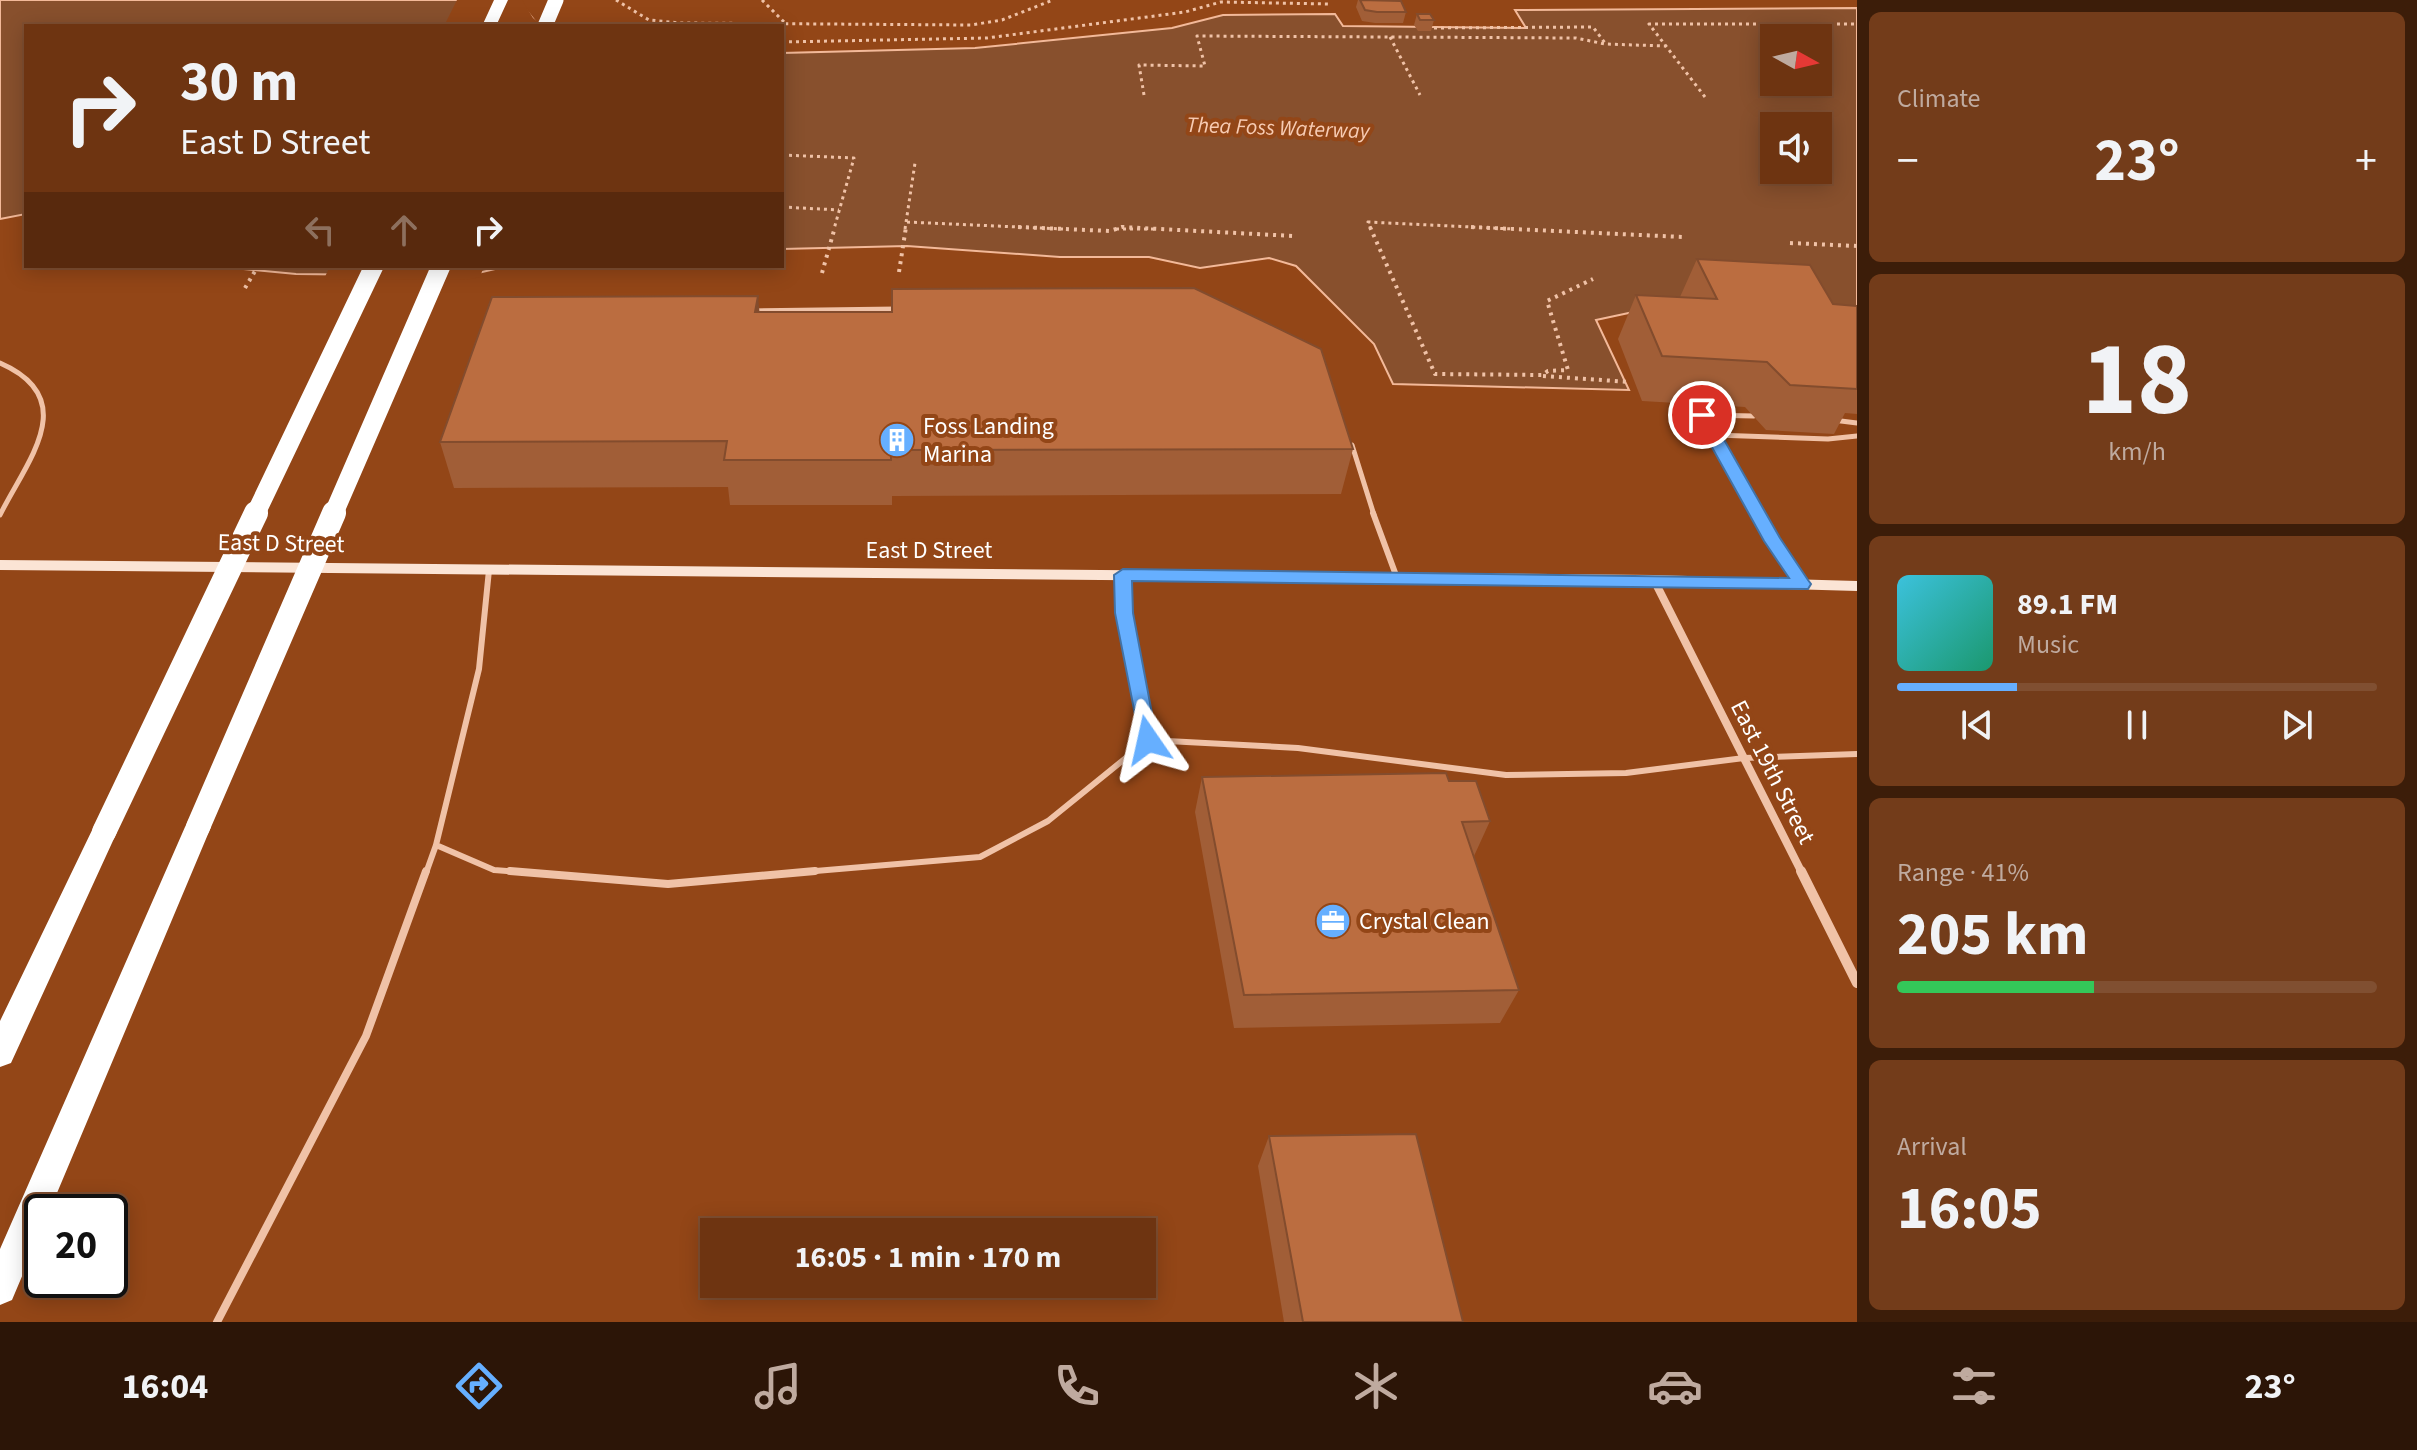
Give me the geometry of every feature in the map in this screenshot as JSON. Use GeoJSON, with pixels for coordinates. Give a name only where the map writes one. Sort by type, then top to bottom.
{"type":"FeatureCollection","features":[{"type":"Feature","properties":{"kind":"highway"},"geometry":{"type":"LineString","coordinates":[[490,24],[501,0]]}},
{"type":"Feature","properties":{"kind":"highway"},"geometry":{"type":"LineString","coordinates":[[546,24],[556,0]]}},
{"type":"Feature","properties":{"kind":"highway"},"geometry":{"type":"LineString","coordinates":[[0,1053],[373,268]]}},
{"type":"Feature","properties":{"kind":"highway"},"geometry":{"type":"LineString","coordinates":[[0,1288],[440,268]]}},
{"type":"Feature","properties":{"kind":"street","name":"East D Street"},"geometry":{"type":"LineString","coordinates":[[0,565],[1654,580],[1857,586]]}},
{"type":"Feature","properties":{"kind":"street","name":"East 19th Street"},"geometry":{"type":"LineString","coordinates":[[1654,580],[1857,983]]}},
{"type":"Feature","properties":{"kind":"lane"},"geometry":{"type":"LineString","coordinates":[[750,311],[907,309]]}},
{"type":"Feature","properties":{"kind":"lane"},"geometry":{"type":"LineString","coordinates":[[0,363],[22,371],[41,398],[43,432],[0,515]]}},
{"type":"Feature","properties":{"kind":"lane"},"geometry":{"type":"LineString","coordinates":[[1754,416],[1702,415],[1773,541],[1802,584]]}},
{"type":"Feature","properties":{"kind":"lane"},"geometry":{"type":"LineString","coordinates":[[1833,420],[1857,423]]}},
{"type":"Feature","properties":{"kind":"lane"},"geometry":{"type":"LineString","coordinates":[[1347,432],[1397,578]]}},
{"type":"Feature","properties":{"kind":"lane"},"geometry":{"type":"LineString","coordinates":[[1715,435],[1828,439],[1857,436]]}},
{"type":"Feature","properties":{"kind":"lane"},"geometry":{"type":"LineString","coordinates":[[217,1322],[366,1036],[436,845],[479,669],[489,570]]}},
{"type":"Feature","properties":{"kind":"lane"},"geometry":{"type":"LineString","coordinates":[[1123,575],[1124,613],[1148,740]]}},
{"type":"Feature","properties":{"kind":"lane"},"geometry":{"type":"LineString","coordinates":[[436,845],[494,870],[668,884],[980,857],[1048,821],[1148,740],[1298,748],[1506,775],[1626,773],[1744,758],[1857,754]]}},
{"type":"Feature","properties":{"kind":"path"},"geometry":{"type":"LineString","coordinates":[[616,0],[649,20],[680,23],[971,25],[1002,20],[1053,0]]}},
{"type":"Feature","properties":{"kind":"path"},"geometry":{"type":"LineString","coordinates":[[762,0],[785,23]]}},
{"type":"Feature","properties":{"kind":"path"},"geometry":{"type":"LineString","coordinates":[[784,42],[987,38],[1185,12],[1221,2],[1330,4]]}},
{"type":"Feature","properties":{"kind":"path"},"geometry":{"type":"LineString","coordinates":[[1420,23],[1423,28],[1593,27],[1605,44]]}},
{"type":"Feature","properties":{"kind":"path"},"geometry":{"type":"LineString","coordinates":[[1705,97],[1649,24],[1857,24]]}},
{"type":"Feature","properties":{"kind":"path"},"geometry":{"type":"LineString","coordinates":[[1144,95],[1139,65],[1205,66],[1197,36],[1576,38],[1605,44],[1665,46]]}},
{"type":"Feature","properties":{"kind":"path"},"geometry":{"type":"LineString","coordinates":[[1390,37],[1420,95]]}},
{"type":"Feature","properties":{"kind":"path"},"geometry":{"type":"LineString","coordinates":[[784,155],[854,158],[822,273]]}},
{"type":"Feature","properties":{"kind":"path"},"geometry":{"type":"LineString","coordinates":[[899,272],[915,163]]}},
{"type":"Feature","properties":{"kind":"path"},"geometry":{"type":"LineString","coordinates":[[784,207],[839,210]]}},
{"type":"Feature","properties":{"kind":"path"},"geometry":{"type":"LineString","coordinates":[[907,222],[1110,231],[1122,227],[1294,236]]}},
{"type":"Feature","properties":{"kind":"path"},"geometry":{"type":"LineString","coordinates":[[1630,382],[1542,375],[1435,374],[1368,222],[1684,237]]}},
{"type":"Feature","properties":{"kind":"path"},"geometry":{"type":"LineString","coordinates":[[1790,243],[1857,246]]}},
{"type":"Feature","properties":{"kind":"path"},"geometry":{"type":"LineString","coordinates":[[245,288],[257,268]]}},
{"type":"Feature","properties":{"kind":"path"},"geometry":{"type":"LineString","coordinates":[[1542,375],[1548,371],[1568,370],[1547,301],[1593,279]]}},
{"type":"Feature","properties":{"kind":"water"},"geometry":{"type":"Polygon","coordinates":[[[0,0],[518,0],[537,24],[24,24],[24,214],[0,219],[0,0]]]}},
{"type":"Feature","properties":{"kind":"water","name":"Thea Foss Waterway"},"geometry":{"type":"Polygon","coordinates":[[[1857,8],[1857,332],[1694,299],[1596,320],[1629,390],[1393,384],[1374,344],[1296,266],[1269,258],[1200,268],[1149,257],[1060,257],[907,246],[784,249],[784,53],[975,48],[1172,28],[1223,15],[1335,14],[1343,26],[1526,28],[1515,10],[1857,8]]]}},
{"type":"Feature","properties":{"kind":"water"},"geometry":{"type":"Polygon","coordinates":[[[234,268],[499,268],[465,276],[296,274],[234,268]]]}},
{"type":"Feature","properties":{"kind":"pier"},"geometry":{"type":"Polygon","coordinates":[[[457,0],[522,0],[540,24],[445,24],[457,0]]]}},
{"type":"Feature","properties":{"kind":"pier"},"geometry":{"type":"Polygon","coordinates":[[[329,268],[483,268],[480,277],[466,280],[324,279],[329,268]]]}},
{"type":"Feature","properties":{"kind":"building"},"geometry":{"type":"Polygon","coordinates":[[[1360,0],[1401,1],[1406,12],[1365,10],[1360,0]]]}},
{"type":"Feature","properties":{"kind":"building"},"geometry":{"type":"Polygon","coordinates":[[[1417,14],[1430,14],[1434,20],[1420,20],[1417,14]]]}},
{"type":"Feature","properties":{"kind":"building"},"geometry":{"type":"Polygon","coordinates":[[[1697,259],[1810,265],[1833,304],[1857,306],[1857,389],[1790,385],[1767,362],[1662,356],[1636,295],[1717,299],[1697,259]]]}},
{"type":"Feature","properties":{"kind":"building","name":"Foss Landing Marina"},"geometry":{"type":"Polygon","coordinates":[[[1194,288],[1321,349],[1353,449],[891,450],[891,460],[724,460],[727,441],[440,442],[492,297],[758,296],[755,312],[892,312],[892,289],[1194,288]]]}},
{"type":"Feature","properties":{"kind":"building"},"geometry":{"type":"Polygon","coordinates":[[[1446,773],[1449,781],[1476,781],[1490,821],[1462,822],[1519,990],[1244,995],[1202,777],[1446,773]]]}},
{"type":"Feature","properties":{"kind":"building"},"geometry":{"type":"Polygon","coordinates":[[[1416,1134],[1463,1322],[1303,1322],[1269,1136],[1416,1134]]]}},
{"type":"Feature","properties":{"kind":"place","name":"Foss Landing Marina"},"geometry":{"type":"Point","coordinates":[897,440]}},
{"type":"Feature","properties":{"kind":"place","name":"Crystal Clean"},"geometry":{"type":"Point","coordinates":[1333,921]}},
{"type":"Feature","properties":{"kind":"route"},"geometry":{"type":"LineString","coordinates":[[1148,740],[1124,613],[1123,575],[1802,584],[1773,541],[1702,415]]}}]}
